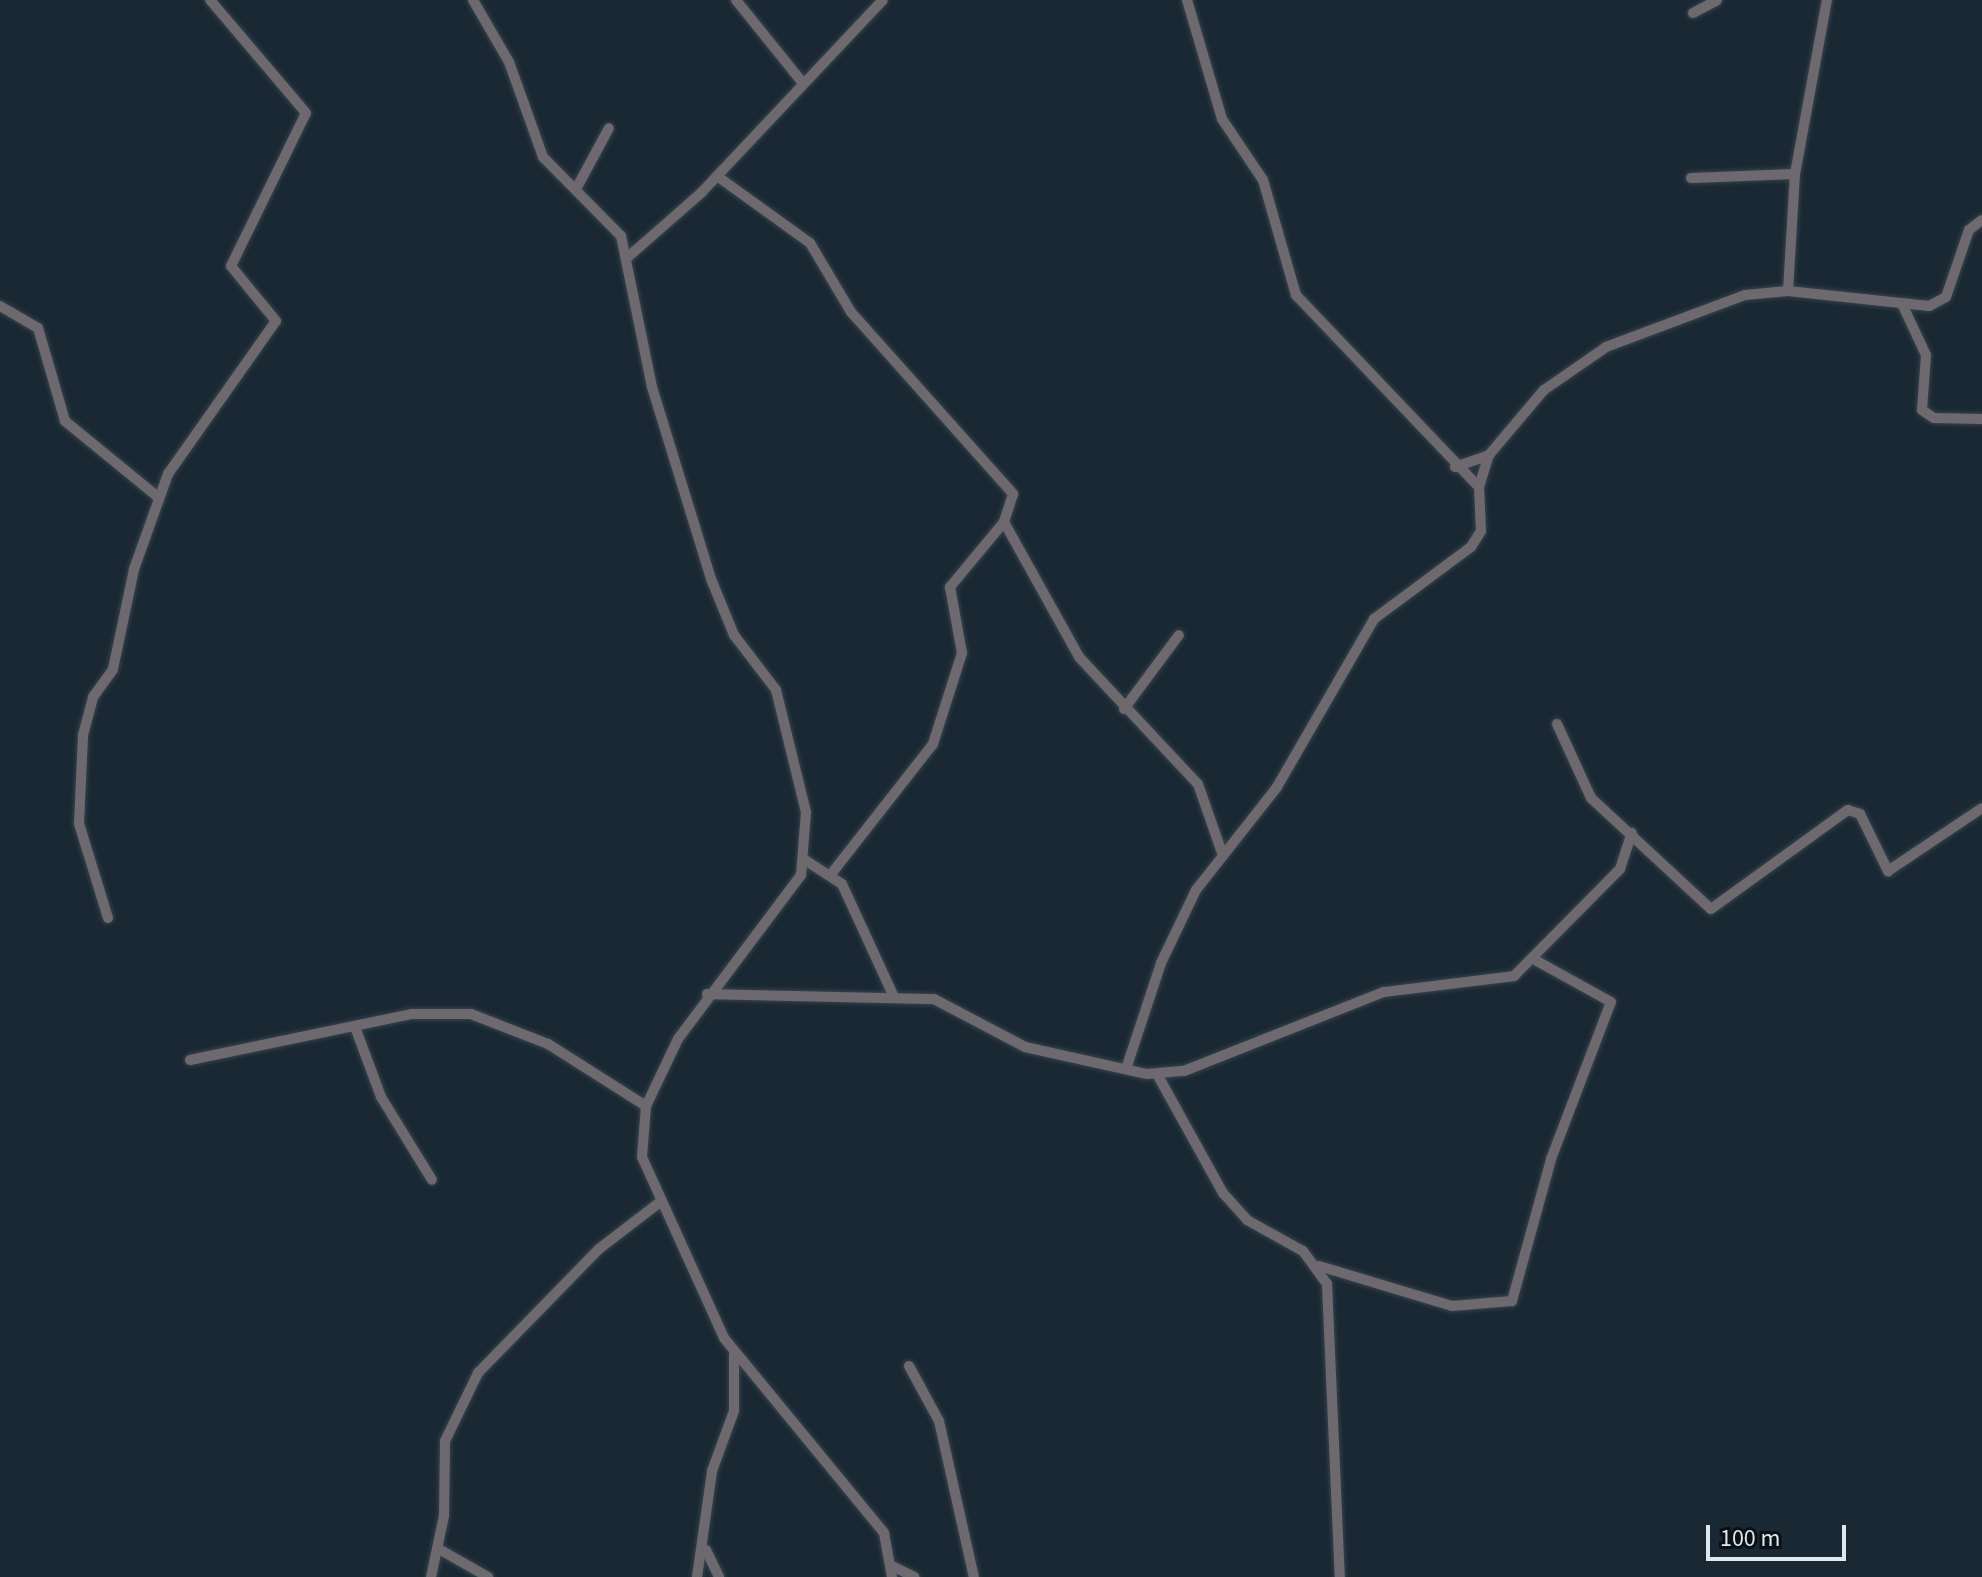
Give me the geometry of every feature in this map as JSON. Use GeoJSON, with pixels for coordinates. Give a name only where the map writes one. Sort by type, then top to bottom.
{"type":"FeatureCollection","features":[{"type":"Feature","properties":{"kind":"street"},"geometry":{"type":"LineString","coordinates":[[108,918],[79,824],[83,735],[93,697],[113,669],[158,497],[207,409],[272,330],[270,311],[231,266],[306,113],[210,0]]}},
{"type":"Feature","properties":{"kind":"street"},"geometry":{"type":"LineString","coordinates":[[473,0],[509,62],[543,157],[611,222],[628,257],[652,387],[711,579],[734,635],[776,690],[806,812],[805,860],[707,994],[646,1106],[642,1157],[660,1202],[734,1353],[884,1533],[892,1571],[915,1577]]}},
{"type":"Feature","properties":{"kind":"street"},"geometry":{"type":"LineString","coordinates":[[736,0],[802,82]]}},
{"type":"Feature","properties":{"kind":"street"},"geometry":{"type":"LineString","coordinates":[[628,257],[717,176],[802,82],[883,0]]}},
{"type":"Feature","properties":{"kind":"street"},"geometry":{"type":"LineString","coordinates":[[1187,0],[1222,119],[1263,180],[1296,295],[1343,336],[1455,467],[1479,487]]}},
{"type":"Feature","properties":{"kind":"street"},"geometry":{"type":"LineString","coordinates":[[1693,13],[1717,0]]}},
{"type":"Feature","properties":{"kind":"street"},"geometry":{"type":"LineString","coordinates":[[1788,291],[1795,174],[1827,0]]}},
{"type":"Feature","properties":{"kind":"street"},"geometry":{"type":"LineString","coordinates":[[576,189],[609,128]]}},
{"type":"Feature","properties":{"kind":"street"},"geometry":{"type":"LineString","coordinates":[[1691,178],[1795,174]]}},
{"type":"Feature","properties":{"kind":"street"},"geometry":{"type":"LineString","coordinates":[[717,176],[810,243],[851,312],[1009,483],[1013,504],[1004,522],[950,587],[962,653],[933,744],[832,873]]}},
{"type":"Feature","properties":{"kind":"street"},"geometry":{"type":"LineString","coordinates":[[1126,1069],[1161,963],[1222,853],[1277,787],[1374,619],[1471,547],[1481,531],[1479,487],[1489,455],[1544,390],[1579,362],[1702,306],[1788,291],[1903,306],[1946,297],[1969,230],[1982,220]]}},
{"type":"Feature","properties":{"kind":"street"},"geometry":{"type":"LineString","coordinates":[[0,306],[38,328],[65,421],[158,497]]}},
{"type":"Feature","properties":{"kind":"street"},"geometry":{"type":"LineString","coordinates":[[1903,306],[1926,355],[1922,410],[1934,418],[1982,419]]}},
{"type":"Feature","properties":{"kind":"street"},"geometry":{"type":"LineString","coordinates":[[1455,467],[1489,455]]}},
{"type":"Feature","properties":{"kind":"street"},"geometry":{"type":"LineString","coordinates":[[1004,522],[1064,633],[1124,709],[1198,784],[1222,853]]}},
{"type":"Feature","properties":{"kind":"street"},"geometry":{"type":"LineString","coordinates":[[1124,709],[1179,635]]}},
{"type":"Feature","properties":{"kind":"street"},"geometry":{"type":"LineString","coordinates":[[1557,724],[1591,798],[1711,909],[1848,810],[1860,814],[1888,871],[1982,808]]}},
{"type":"Feature","properties":{"kind":"street"},"geometry":{"type":"LineString","coordinates":[[707,994],[815,1002],[894,997],[934,999],[1000,1039],[1126,1069],[1157,1074],[1184,1071],[1384,992],[1492,984],[1537,961],[1620,869],[1632,833]]}},
{"type":"Feature","properties":{"kind":"street"},"geometry":{"type":"LineString","coordinates":[[805,860],[832,873],[894,997]]}},
{"type":"Feature","properties":{"kind":"street"},"geometry":{"type":"LineString","coordinates":[[1157,1074],[1223,1193],[1247,1220],[1319,1266],[1452,1306],[1512,1301],[1565,1117],[1611,1002],[1537,961]]}},
{"type":"Feature","properties":{"kind":"street"},"geometry":{"type":"LineString","coordinates":[[190,1060],[412,1014],[471,1014],[548,1044],[646,1106]]}},
{"type":"Feature","properties":{"kind":"street"},"geometry":{"type":"LineString","coordinates":[[355,1027],[381,1097],[432,1180]]}},
{"type":"Feature","properties":{"kind":"street"},"geometry":{"type":"LineString","coordinates":[[431,1577],[437,1548],[445,1441],[478,1373],[599,1249],[660,1202]]}},
{"type":"Feature","properties":{"kind":"street"},"geometry":{"type":"LineString","coordinates":[[1319,1266],[1331,1309],[1330,1473],[1340,1577]]}},
{"type":"Feature","properties":{"kind":"street"},"geometry":{"type":"LineString","coordinates":[[697,1577],[706,1548],[712,1471],[734,1411],[734,1353]]}},
{"type":"Feature","properties":{"kind":"street"},"geometry":{"type":"LineString","coordinates":[[909,1366],[939,1421],[974,1577]]}},
{"type":"Feature","properties":{"kind":"street"},"geometry":{"type":"LineString","coordinates":[[437,1548],[488,1577]]}},
{"type":"Feature","properties":{"kind":"street"},"geometry":{"type":"LineString","coordinates":[[706,1548],[719,1577]]}}]}
